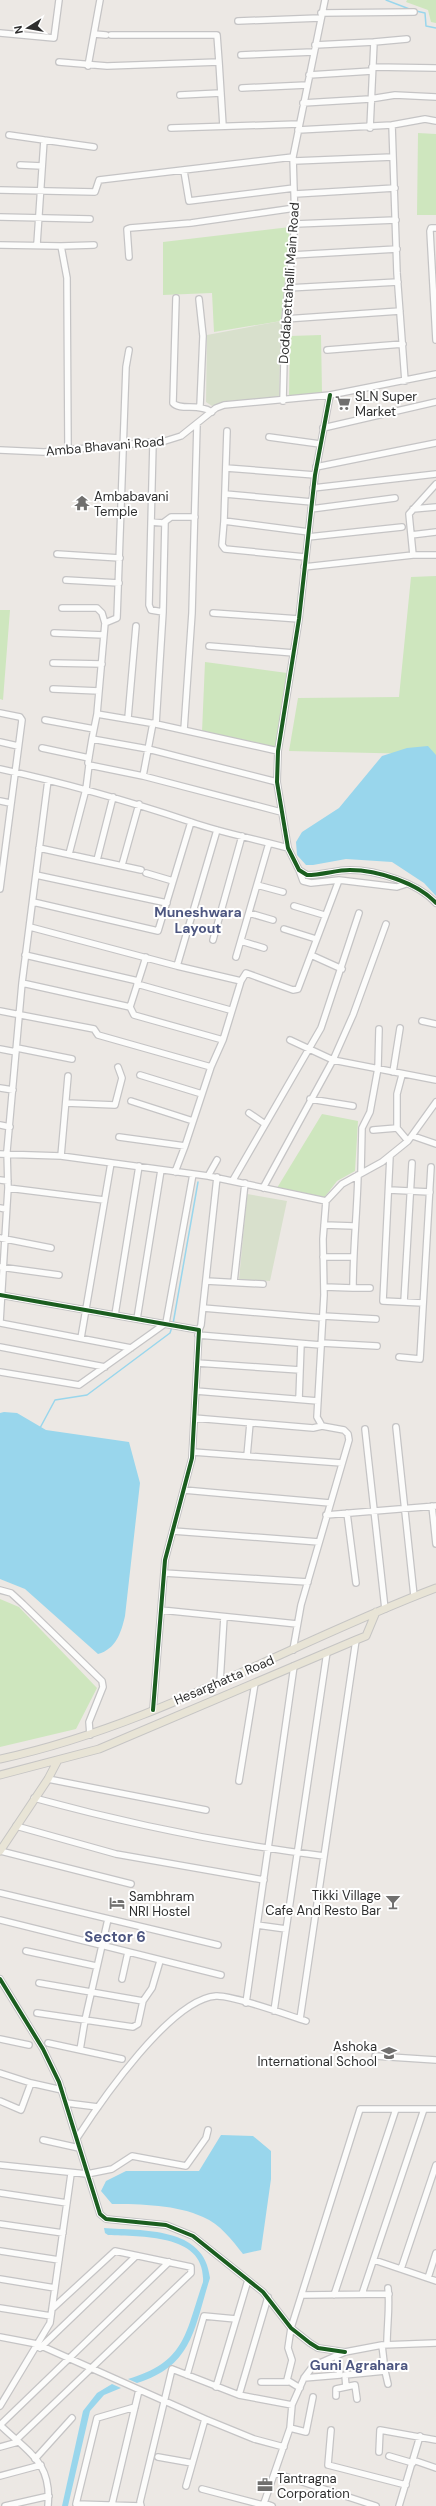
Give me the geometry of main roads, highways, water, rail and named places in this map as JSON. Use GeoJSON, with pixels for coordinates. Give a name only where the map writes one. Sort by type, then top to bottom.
{"type":"FeatureCollection","features":[{"type":"Feature","properties":{"kind":"main road","name":"Hesarghatta Road"},"geometry":{"type":"LineString","coordinates":[[0,1759],[90,1735],[220,1682],[376,1612],[436,1588]]}},
{"type":"Feature","properties":{"kind":"main road","name":"Hesarghatta Road"},"geometry":{"type":"LineString","coordinates":[[0,1775],[98,1749],[366,1636],[376,1612]]}},
{"type":"Feature","properties":{"kind":"main road"},"geometry":{"type":"LineString","coordinates":[[0,1851],[48,1779],[58,1760]]}},
{"type":"Feature","properties":{"kind":"water"},"geometry":{"type":"Polygon","coordinates":[[[428,746],[436,755],[436,896],[424,883],[392,862],[346,859],[306,865],[297,855],[296,842],[302,832],[339,808],[382,756],[407,748],[428,746]]]}},
{"type":"Feature","properties":{"kind":"water"},"geometry":{"type":"Polygon","coordinates":[[[0,1413],[17,1413],[46,1430],[129,1442],[140,1483],[125,1616],[117,1640],[104,1652],[98,1654],[25,1589],[0,1579],[0,1413]]]}},
{"type":"Feature","properties":{"kind":"water"},"geometry":{"type":"Polygon","coordinates":[[[221,2135],[253,2136],[271,2151],[271,2179],[261,2250],[243,2254],[220,2228],[209,2220],[193,2213],[159,2206],[112,2204],[101,2191],[106,2181],[126,2171],[199,2171],[221,2135]]]}},
{"type":"Feature","properties":{"kind":"water"},"geometry":{"type":"Polygon","coordinates":[[[104,2228],[153,2231],[184,2240],[197,2249],[206,2261],[210,2278],[195,2329],[180,2355],[170,2366],[156,2376],[137,2383],[128,2379],[147,2372],[162,2364],[172,2355],[180,2344],[187,2331],[203,2282],[201,2266],[194,2254],[183,2246],[169,2241],[153,2238],[108,2235],[105,2233],[104,2228]]]}},
{"type":"Feature","properties":{"kind":"water"},"geometry":{"type":"Polygon","coordinates":[[[112,2384],[121,2388],[104,2395],[90,2411],[68,2506],[62,2506],[83,2411],[97,2393],[112,2384]]]}},
{"type":"Feature","properties":{"kind":"waterway"},"geometry":{"type":"LineString","coordinates":[[386,0],[412,10]]}},
{"type":"Feature","properties":{"kind":"waterway"},"geometry":{"type":"LineString","coordinates":[[416,11],[425,13],[426,26],[436,28]]}},
{"type":"Feature","properties":{"kind":"waterway"},"geometry":{"type":"LineString","coordinates":[[173,1324],[198,1182]]}},
{"type":"Feature","properties":{"kind":"waterway"},"geometry":{"type":"LineString","coordinates":[[40,1428],[55,1400],[87,1395],[170,1333],[172,1327]]}},
{"type":"Feature","properties":{"kind":"place","name":"SLN Super Market"},"geometry":{"type":"Point","coordinates":[343,403]}},
{"type":"Feature","properties":{"kind":"place","name":"Ambabavani Temple"},"geometry":{"type":"Point","coordinates":[82,503]}},
{"type":"Feature","properties":{"kind":"place","name":"Tikki Village Cafe And Resto Bar"},"geometry":{"type":"Point","coordinates":[393,1902]}},
{"type":"Feature","properties":{"kind":"place","name":"Sambhram NRI Hostel"},"geometry":{"type":"Point","coordinates":[117,1903]}},
{"type":"Feature","properties":{"kind":"place","name":"Ashoka International School"},"geometry":{"type":"Point","coordinates":[389,2053]}},
{"type":"Feature","properties":{"kind":"place","name":"Tantragna Corporation"},"geometry":{"type":"Point","coordinates":[265,2485]}},
{"type":"Feature","properties":{"kind":"district","name":"Muneshwara Layout"},"geometry":{"type":"Point","coordinates":[198,920]}},
{"type":"Feature","properties":{"kind":"district","name":"Sector 6"},"geometry":{"type":"Point","coordinates":[115,1937]}},
{"type":"Feature","properties":{"kind":"district","name":"Guni Agrahara"},"geometry":{"type":"Point","coordinates":[359,2365]}}]}
